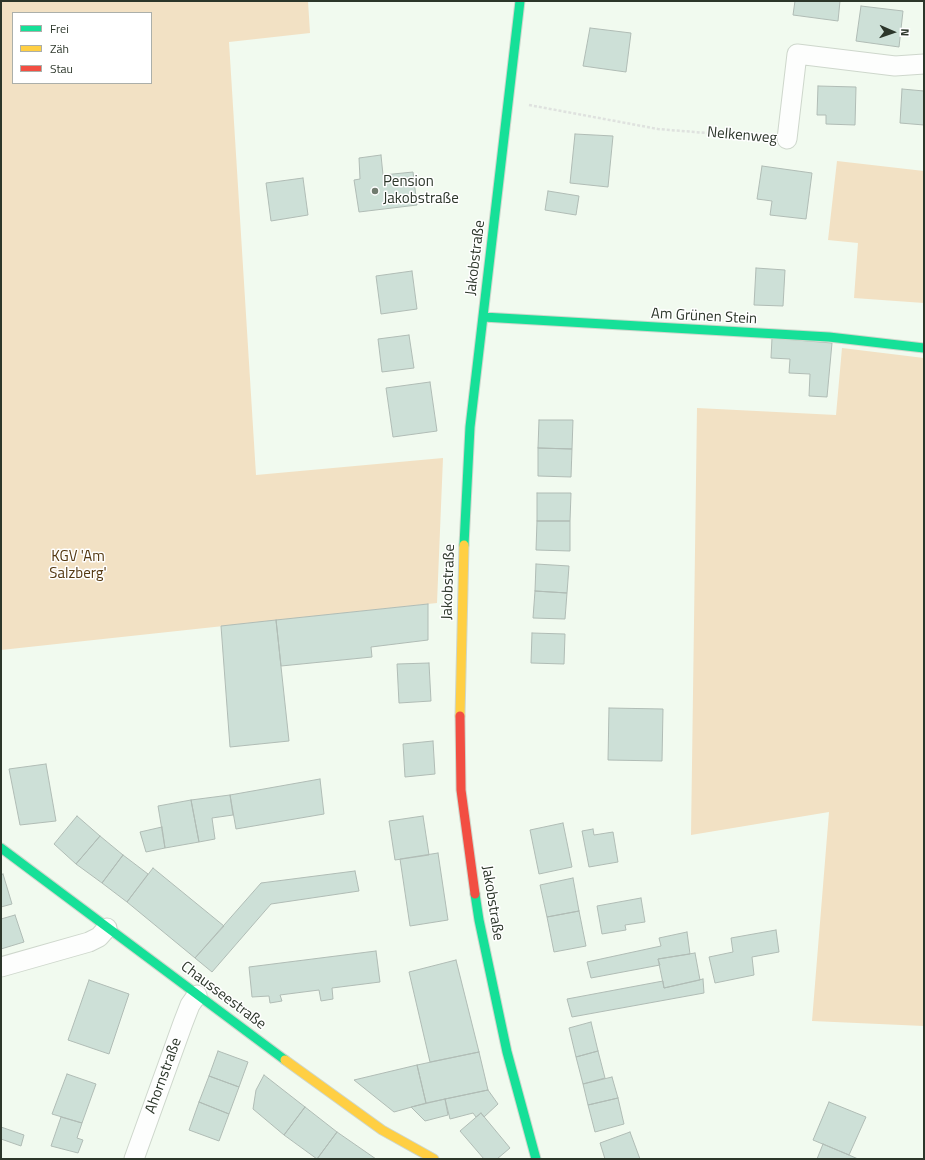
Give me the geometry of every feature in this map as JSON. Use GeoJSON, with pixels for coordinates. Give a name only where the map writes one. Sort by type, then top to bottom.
{"type":"FeatureCollection","features":[{"type":"Feature","properties":{"kind":"street","name":"Jakobstraße"},"geometry":{"type":"LineString","coordinates":[[520,1],[470,427],[463,568],[459,750],[461,790],[479,920],[507,1052],[536,1159]]}},
{"type":"Feature","properties":{"kind":"street","name":"Nelkenweg"},"geometry":{"type":"LineString","coordinates":[[787,139],[796,54],[895,66],[924,64]]}},
{"type":"Feature","properties":{"kind":"street","name":"Am Grünen Stein"},"geometry":{"type":"LineString","coordinates":[[483,317],[829,337],[924,348]]}},
{"type":"Feature","properties":{"kind":"street","name":"Chausseestraße"},"geometry":{"type":"LineString","coordinates":[[1,848],[352,1110],[382,1130],[434,1159]]}},
{"type":"Feature","properties":{"kind":"street"},"geometry":{"type":"LineString","coordinates":[[1,967],[89,942],[99,937],[107,928]]}},
{"type":"Feature","properties":{"kind":"street","name":"Ahornstraße"},"geometry":{"type":"LineString","coordinates":[[134,1159],[183,1023],[190,1005],[197,994]]}},
{"type":"Feature","properties":{"kind":"path","name":"Nelkenweg"},"geometry":{"type":"LineString","coordinates":[[509,102],[658,129],[787,139]]}},
{"type":"Feature","properties":{"kind":"green space","name":"KGV 'Am Salzberg'"},"geometry":{"type":"Polygon","coordinates":[[[1,1],[308,1],[310,33],[229,42],[256,475],[443,458],[437,603],[1,650],[1,1]]]}},
{"type":"Feature","properties":{"kind":"green space"},"geometry":{"type":"Polygon","coordinates":[[[837,161],[924,171],[924,303],[854,298],[858,243],[828,240],[837,161]]]}},
{"type":"Feature","properties":{"kind":"green space"},"geometry":{"type":"Polygon","coordinates":[[[842,348],[924,358],[924,1026],[812,1021],[829,812],[691,835],[697,408],[836,415],[842,348]]]}},
{"type":"Feature","properties":{"kind":"building"},"geometry":{"type":"Polygon","coordinates":[[[795,1],[840,1],[838,21],[793,15],[795,1]]]}},
{"type":"Feature","properties":{"kind":"building"},"geometry":{"type":"Polygon","coordinates":[[[861,6],[903,11],[899,47],[856,41],[861,6]]]}},
{"type":"Feature","properties":{"kind":"building"},"geometry":{"type":"Polygon","coordinates":[[[590,28],[631,33],[626,72],[583,66],[590,28]]]}},
{"type":"Feature","properties":{"kind":"building"},"geometry":{"type":"Polygon","coordinates":[[[818,86],[856,87],[855,125],[826,124],[826,115],[817,115],[818,86]]]}},
{"type":"Feature","properties":{"kind":"building"},"geometry":{"type":"Polygon","coordinates":[[[902,89],[924,91],[924,125],[900,123],[902,89]]]}},
{"type":"Feature","properties":{"kind":"building"},"geometry":{"type":"Polygon","coordinates":[[[575,134],[613,136],[608,187],[570,183],[575,134]]]}},
{"type":"Feature","properties":{"kind":"building"},"geometry":{"type":"Polygon","coordinates":[[[381,155],[383,175],[413,172],[417,205],[359,212],[354,180],[360,179],[359,158],[381,155]]]}},
{"type":"Feature","properties":{"kind":"building"},"geometry":{"type":"Polygon","coordinates":[[[762,166],[812,173],[806,219],[770,215],[772,201],[757,199],[762,166]]]}},
{"type":"Feature","properties":{"kind":"building"},"geometry":{"type":"Polygon","coordinates":[[[303,178],[308,215],[271,221],[266,183],[303,178]]]}},
{"type":"Feature","properties":{"kind":"building"},"geometry":{"type":"Polygon","coordinates":[[[548,191],[579,196],[576,215],[545,210],[548,191]]]}},
{"type":"Feature","properties":{"kind":"building"},"geometry":{"type":"Polygon","coordinates":[[[756,268],[785,270],[783,306],[754,305],[756,268]]]}},
{"type":"Feature","properties":{"kind":"building"},"geometry":{"type":"Polygon","coordinates":[[[412,271],[417,309],[381,314],[376,276],[412,271]]]}},
{"type":"Feature","properties":{"kind":"building"},"geometry":{"type":"Polygon","coordinates":[[[409,335],[414,368],[382,372],[378,339],[409,335]]]}},
{"type":"Feature","properties":{"kind":"building"},"geometry":{"type":"Polygon","coordinates":[[[772,338],[832,343],[827,397],[809,396],[810,374],[789,373],[790,359],[771,358],[772,338]]]}},
{"type":"Feature","properties":{"kind":"building"},"geometry":{"type":"Polygon","coordinates":[[[430,382],[437,431],[393,437],[386,388],[430,382]]]}},
{"type":"Feature","properties":{"kind":"building"},"geometry":{"type":"Polygon","coordinates":[[[539,420],[573,420],[572,449],[538,448],[539,420]]]}},
{"type":"Feature","properties":{"kind":"building"},"geometry":{"type":"Polygon","coordinates":[[[538,448],[572,449],[571,477],[538,476],[538,448]]]}},
{"type":"Feature","properties":{"kind":"building"},"geometry":{"type":"Polygon","coordinates":[[[537,493],[571,493],[570,521],[537,521],[537,493]]]}},
{"type":"Feature","properties":{"kind":"building"},"geometry":{"type":"Polygon","coordinates":[[[537,521],[570,521],[570,551],[536,550],[537,521]]]}},
{"type":"Feature","properties":{"kind":"building"},"geometry":{"type":"Polygon","coordinates":[[[536,564],[569,566],[567,593],[535,591],[536,564]]]}},
{"type":"Feature","properties":{"kind":"building"},"geometry":{"type":"Polygon","coordinates":[[[535,591],[567,593],[565,619],[533,618],[535,591]]]}},
{"type":"Feature","properties":{"kind":"building"},"geometry":{"type":"Polygon","coordinates":[[[428,604],[428,640],[371,647],[372,657],[281,666],[276,620],[428,604]]]}},
{"type":"Feature","properties":{"kind":"building"},"geometry":{"type":"Polygon","coordinates":[[[276,620],[289,741],[230,747],[221,626],[276,620]]]}},
{"type":"Feature","properties":{"kind":"building"},"geometry":{"type":"Polygon","coordinates":[[[532,633],[565,634],[564,664],[531,663],[532,633]]]}},
{"type":"Feature","properties":{"kind":"building"},"geometry":{"type":"Polygon","coordinates":[[[429,663],[431,701],[399,703],[397,664],[429,663]]]}},
{"type":"Feature","properties":{"kind":"building"},"geometry":{"type":"Polygon","coordinates":[[[609,708],[663,709],[662,761],[608,760],[609,708]]]}},
{"type":"Feature","properties":{"kind":"building"},"geometry":{"type":"Polygon","coordinates":[[[433,741],[435,774],[405,777],[403,744],[433,741]]]}},
{"type":"Feature","properties":{"kind":"building"},"geometry":{"type":"Polygon","coordinates":[[[46,764],[56,821],[20,825],[9,769],[46,764]]]}},
{"type":"Feature","properties":{"kind":"building"},"geometry":{"type":"Polygon","coordinates":[[[320,779],[324,814],[236,829],[230,795],[320,779]]]}},
{"type":"Feature","properties":{"kind":"building"},"geometry":{"type":"Polygon","coordinates":[[[230,795],[233,815],[212,818],[215,839],[199,842],[191,800],[230,795]]]}},
{"type":"Feature","properties":{"kind":"building"},"geometry":{"type":"Polygon","coordinates":[[[191,800],[199,842],[165,848],[158,806],[191,800]]]}},
{"type":"Feature","properties":{"kind":"building"},"geometry":{"type":"Polygon","coordinates":[[[77,816],[100,836],[76,864],[54,844],[77,816]]]}},
{"type":"Feature","properties":{"kind":"building"},"geometry":{"type":"Polygon","coordinates":[[[423,816],[429,855],[395,860],[389,821],[423,816]]]}},
{"type":"Feature","properties":{"kind":"building"},"geometry":{"type":"Polygon","coordinates":[[[563,823],[572,867],[539,874],[530,830],[563,823]]]}},
{"type":"Feature","properties":{"kind":"building"},"geometry":{"type":"Polygon","coordinates":[[[162,827],[165,848],[146,852],[140,832],[162,827]]]}},
{"type":"Feature","properties":{"kind":"building"},"geometry":{"type":"Polygon","coordinates":[[[593,829],[594,835],[613,832],[618,862],[589,867],[582,831],[593,829]]]}},
{"type":"Feature","properties":{"kind":"building"},"geometry":{"type":"Polygon","coordinates":[[[100,836],[123,855],[102,883],[76,864],[100,836]]]}},
{"type":"Feature","properties":{"kind":"building"},"geometry":{"type":"Polygon","coordinates":[[[438,853],[448,920],[410,926],[400,859],[438,853]]]}},
{"type":"Feature","properties":{"kind":"building"},"geometry":{"type":"Polygon","coordinates":[[[123,855],[148,874],[127,902],[102,883],[123,855]]]}},
{"type":"Feature","properties":{"kind":"building"},"geometry":{"type":"Polygon","coordinates":[[[153,868],[224,926],[195,958],[127,902],[153,868]]]}},
{"type":"Feature","properties":{"kind":"building"},"geometry":{"type":"Polygon","coordinates":[[[355,871],[359,891],[271,904],[212,972],[195,958],[261,883],[355,871]]]}},
{"type":"Feature","properties":{"kind":"building"},"geometry":{"type":"Polygon","coordinates":[[[3,874],[12,904],[1,907],[1,875],[3,874]]]}},
{"type":"Feature","properties":{"kind":"building"},"geometry":{"type":"Polygon","coordinates":[[[573,878],[579,911],[547,917],[540,885],[573,878]]]}},
{"type":"Feature","properties":{"kind":"building"},"geometry":{"type":"Polygon","coordinates":[[[641,898],[645,922],[625,925],[626,930],[602,934],[597,906],[641,898]]]}},
{"type":"Feature","properties":{"kind":"building"},"geometry":{"type":"Polygon","coordinates":[[[579,911],[586,946],[554,952],[547,917],[579,911]]]}},
{"type":"Feature","properties":{"kind":"building"},"geometry":{"type":"Polygon","coordinates":[[[15,915],[24,942],[1,949],[1,919],[15,915]]]}},
{"type":"Feature","properties":{"kind":"building"},"geometry":{"type":"Polygon","coordinates":[[[776,930],[779,952],[752,957],[754,975],[715,983],[709,957],[733,952],[731,938],[776,930]]]}},
{"type":"Feature","properties":{"kind":"building"},"geometry":{"type":"Polygon","coordinates":[[[687,932],[690,954],[658,959],[660,965],[591,978],[587,962],[661,946],[659,938],[687,932]]]}},
{"type":"Feature","properties":{"kind":"building"},"geometry":{"type":"Polygon","coordinates":[[[376,951],[380,982],[332,988],[333,999],[321,1001],[319,990],[280,995],[282,1001],[270,1003],[269,996],[252,997],[249,967],[376,951]]]}},
{"type":"Feature","properties":{"kind":"building"},"geometry":{"type":"Polygon","coordinates":[[[695,953],[700,980],[664,988],[658,959],[695,953]]]}},
{"type":"Feature","properties":{"kind":"building"},"geometry":{"type":"Polygon","coordinates":[[[456,960],[479,1052],[430,1062],[409,972],[456,960]]]}},
{"type":"Feature","properties":{"kind":"building"},"geometry":{"type":"Polygon","coordinates":[[[703,979],[704,993],[572,1017],[567,999],[663,981],[664,988],[703,979]]]}},
{"type":"Feature","properties":{"kind":"building"},"geometry":{"type":"Polygon","coordinates":[[[89,980],[129,994],[109,1054],[68,1040],[89,980]]]}},
{"type":"Feature","properties":{"kind":"building"},"geometry":{"type":"Polygon","coordinates":[[[591,1022],[598,1051],[576,1057],[569,1028],[591,1022]]]}},
{"type":"Feature","properties":{"kind":"building"},"geometry":{"type":"Polygon","coordinates":[[[218,1051],[248,1062],[239,1087],[209,1076],[218,1051]]]}},
{"type":"Feature","properties":{"kind":"building"},"geometry":{"type":"Polygon","coordinates":[[[598,1051],[605,1078],[583,1084],[576,1057],[598,1051]]]}},
{"type":"Feature","properties":{"kind":"building"},"geometry":{"type":"Polygon","coordinates":[[[479,1052],[488,1090],[426,1103],[417,1065],[479,1052]]]}},
{"type":"Feature","properties":{"kind":"building"},"geometry":{"type":"Polygon","coordinates":[[[417,1065],[426,1103],[394,1112],[354,1080],[417,1065]]]}},
{"type":"Feature","properties":{"kind":"building"},"geometry":{"type":"Polygon","coordinates":[[[67,1074],[96,1084],[82,1123],[52,1114],[67,1074]]]}},
{"type":"Feature","properties":{"kind":"building"},"geometry":{"type":"Polygon","coordinates":[[[264,1075],[305,1107],[284,1135],[253,1109],[256,1090],[264,1075]]]}},
{"type":"Feature","properties":{"kind":"building"},"geometry":{"type":"Polygon","coordinates":[[[209,1076],[239,1087],[229,1114],[199,1102],[209,1076]]]}},
{"type":"Feature","properties":{"kind":"building"},"geometry":{"type":"Polygon","coordinates":[[[612,1077],[618,1098],[588,1105],[583,1084],[612,1077]]]}},
{"type":"Feature","properties":{"kind":"building"},"geometry":{"type":"Polygon","coordinates":[[[488,1090],[498,1104],[484,1117],[481,1113],[476,1117],[473,1113],[450,1119],[445,1099],[488,1090]]]}},
{"type":"Feature","properties":{"kind":"building"},"geometry":{"type":"Polygon","coordinates":[[[618,1098],[624,1124],[595,1132],[588,1105],[618,1098]]]}},
{"type":"Feature","properties":{"kind":"building"},"geometry":{"type":"Polygon","coordinates":[[[445,1099],[448,1115],[425,1121],[411,1107],[445,1099]]]}},
{"type":"Feature","properties":{"kind":"building"},"geometry":{"type":"Polygon","coordinates":[[[199,1102],[229,1114],[219,1141],[189,1130],[199,1102]]]}},
{"type":"Feature","properties":{"kind":"building"},"geometry":{"type":"Polygon","coordinates":[[[829,1102],[866,1117],[849,1155],[813,1140],[829,1102]]]}},
{"type":"Feature","properties":{"kind":"building"},"geometry":{"type":"Polygon","coordinates":[[[305,1107],[337,1132],[317,1159],[284,1135],[305,1107]]]}},
{"type":"Feature","properties":{"kind":"building"},"geometry":{"type":"Polygon","coordinates":[[[481,1113],[510,1148],[497,1159],[484,1159],[460,1131],[481,1113]]]}},
{"type":"Feature","properties":{"kind":"building"},"geometry":{"type":"Polygon","coordinates":[[[61,1117],[82,1123],[77,1138],[83,1140],[78,1153],[51,1146],[61,1117]]]}},
{"type":"Feature","properties":{"kind":"building"},"geometry":{"type":"Polygon","coordinates":[[[1,1127],[24,1135],[21,1146],[1,1139],[1,1127]]]}},
{"type":"Feature","properties":{"kind":"building"},"geometry":{"type":"Polygon","coordinates":[[[337,1132],[376,1159],[317,1159],[337,1132]]]}},
{"type":"Feature","properties":{"kind":"building"},"geometry":{"type":"Polygon","coordinates":[[[630,1132],[640,1159],[605,1159],[600,1143],[630,1132]]]}},
{"type":"Feature","properties":{"kind":"building"},"geometry":{"type":"Polygon","coordinates":[[[823,1144],[849,1155],[858,1159],[817,1159],[823,1144]]]}},
{"type":"Feature","properties":{"kind":"traffic: fast"},"geometry":{"type":"LineString","coordinates":[[464,545],[470,427],[520,1]]}},
{"type":"Feature","properties":{"kind":"traffic: fast"},"geometry":{"type":"LineString","coordinates":[[483,317],[829,337],[924,348]]}},
{"type":"Feature","properties":{"kind":"traffic: fast"},"geometry":{"type":"LineString","coordinates":[[1,848],[285,1060]]}},
{"type":"Feature","properties":{"kind":"traffic: fast"},"geometry":{"type":"LineString","coordinates":[[475,894],[479,920],[507,1052],[536,1159]]}},
{"type":"Feature","properties":{"kind":"traffic: slow"},"geometry":{"type":"LineString","coordinates":[[460,716],[464,545]]}},
{"type":"Feature","properties":{"kind":"traffic: slow"},"geometry":{"type":"LineString","coordinates":[[285,1060],[382,1130],[434,1159]]}},
{"type":"Feature","properties":{"kind":"traffic: jam"},"geometry":{"type":"LineString","coordinates":[[460,716],[461,790],[475,894]]}},
{"type":"Feature","properties":{"kind":"place","name":"Pension Jakobstraße"},"geometry":{"type":"Point","coordinates":[375,191]}}]}
